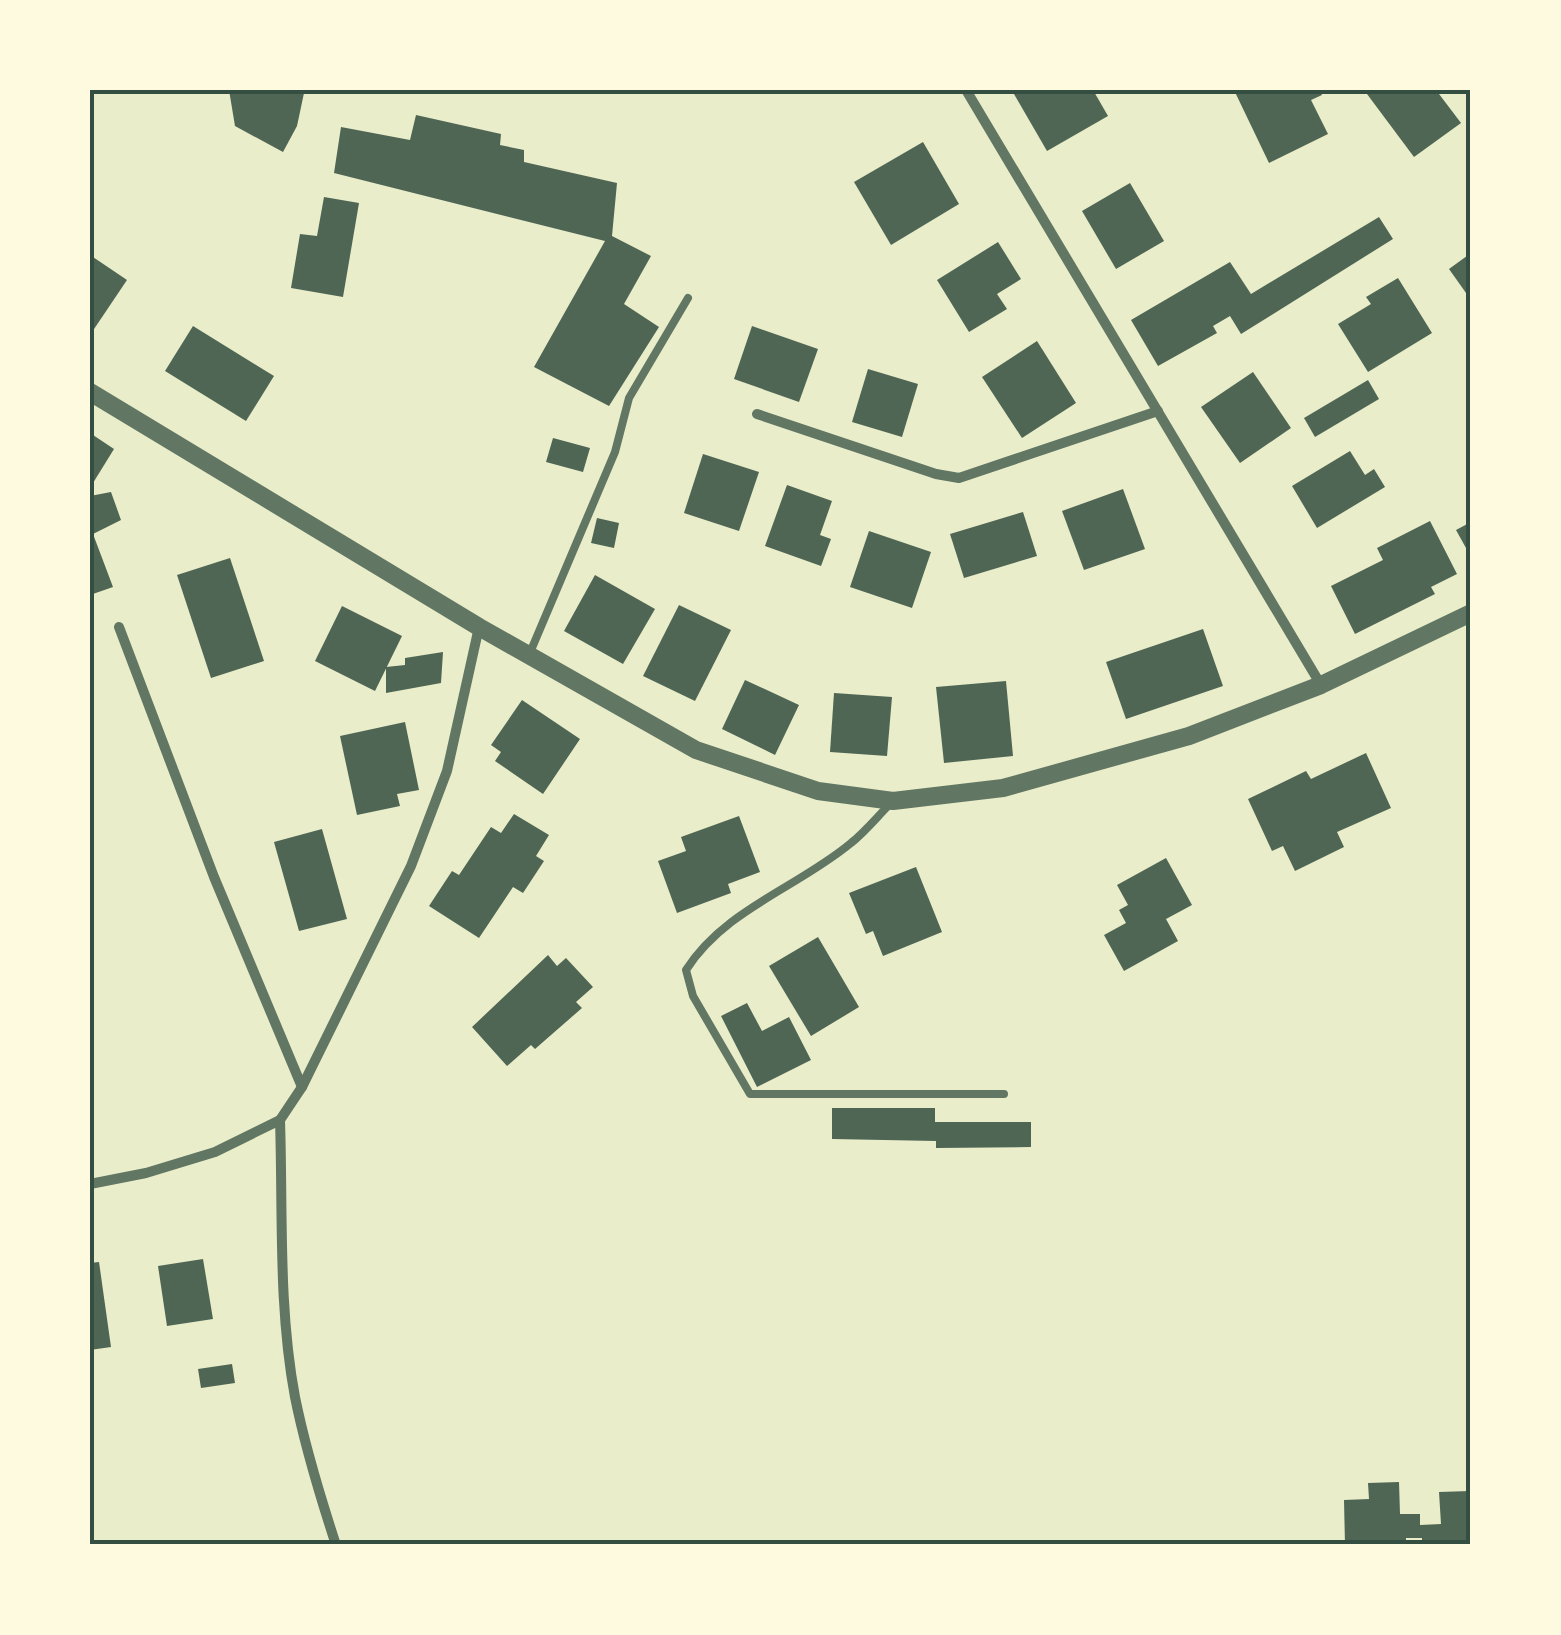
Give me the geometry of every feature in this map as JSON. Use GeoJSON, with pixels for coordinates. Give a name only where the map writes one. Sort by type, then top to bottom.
{"type":"FeatureCollection","features":[{"type":"Feature","properties":{"kind":"street"},"geometry":{"type":"LineString","coordinates":[[966,90],[1321,685]]}},
{"type":"Feature","properties":{"kind":"street"},"geometry":{"type":"LineString","coordinates":[[90,392],[529,656],[696,750],[818,791],[893,801],[1003,788],[1189,736],[1321,685],[1471,613]]}},
{"type":"Feature","properties":{"kind":"street"},"geometry":{"type":"LineString","coordinates":[[756,414],[958,478],[1158,412]]}},
{"type":"Feature","properties":{"kind":"street"},"geometry":{"type":"LineString","coordinates":[[119,627],[214,877],[302,1087]]}},
{"type":"Feature","properties":{"kind":"street"},"geometry":{"type":"LineString","coordinates":[[90,1184],[146,1174],[216,1152],[280,1120],[302,1087],[411,866],[447,772],[480,627]]}},
{"type":"Feature","properties":{"kind":"street"},"geometry":{"type":"LineString","coordinates":[[280,1120],[285,1302],[294,1394],[315,1482],[336,1545]]}},
{"type":"Feature","properties":{"kind":"lane"},"geometry":{"type":"LineString","coordinates":[[529,656],[615,452],[629,398],[688,298]]}},
{"type":"Feature","properties":{"kind":"lane"},"geometry":{"type":"LineString","coordinates":[[893,801],[850,844],[758,902],[701,946],[686,970],[693,996],[750,1094],[1004,1094]]}},
{"type":"Feature","properties":{"kind":"building"},"geometry":{"type":"Polygon","coordinates":[[[229,90],[304,93],[297,126],[283,152],[235,126],[229,90]]]}},
{"type":"Feature","properties":{"kind":"building"},"geometry":{"type":"Polygon","coordinates":[[[1020,90],[1093,90],[1108,116],[1047,151],[1014,94],[1020,90]]]}},
{"type":"Feature","properties":{"kind":"building"},"geometry":{"type":"Polygon","coordinates":[[[1234,90],[1320,90],[1322,95],[1311,100],[1328,134],[1269,163],[1234,90]]]}},
{"type":"Feature","properties":{"kind":"building"},"geometry":{"type":"Polygon","coordinates":[[[1364,90],[1436,90],[1461,123],[1414,157],[1364,90]]]}},
{"type":"Feature","properties":{"kind":"building"},"geometry":{"type":"Polygon","coordinates":[[[416,115],[501,134],[500,145],[524,150],[524,162],[617,183],[612,236],[651,256],[624,304],[659,327],[609,406],[534,367],[605,241],[334,173],[341,127],[410,140],[416,115]]]}},
{"type":"Feature","properties":{"kind":"building"},"geometry":{"type":"Polygon","coordinates":[[[923,142],[959,204],[891,245],[854,182],[923,142]]]}},
{"type":"Feature","properties":{"kind":"building"},"geometry":{"type":"Polygon","coordinates":[[[1130,183],[1164,241],[1116,269],[1082,211],[1130,183]]]}},
{"type":"Feature","properties":{"kind":"building"},"geometry":{"type":"Polygon","coordinates":[[[324,197],[359,203],[343,297],[291,288],[300,234],[317,236],[324,197]]]}},
{"type":"Feature","properties":{"kind":"building"},"geometry":{"type":"Polygon","coordinates":[[[1379,217],[1393,239],[1241,334],[1230,316],[1213,326],[1217,333],[1158,366],[1131,320],[1230,262],[1251,294],[1379,217]]]}},
{"type":"Feature","properties":{"kind":"building"},"geometry":{"type":"Polygon","coordinates":[[[998,242],[1021,279],[997,294],[1007,309],[969,332],[937,280],[998,242]]]}},
{"type":"Feature","properties":{"kind":"building"},"geometry":{"type":"Polygon","coordinates":[[[1471,253],[1471,300],[1449,269],[1471,253]]]}},
{"type":"Feature","properties":{"kind":"building"},"geometry":{"type":"Polygon","coordinates":[[[90,255],[127,280],[90,335],[90,255]]]}},
{"type":"Feature","properties":{"kind":"building"},"geometry":{"type":"Polygon","coordinates":[[[1398,278],[1432,333],[1368,372],[1338,324],[1371,304],[1366,297],[1398,278]]]}},
{"type":"Feature","properties":{"kind":"building"},"geometry":{"type":"Polygon","coordinates":[[[193,326],[274,376],[246,421],[165,371],[193,326]]]}},
{"type":"Feature","properties":{"kind":"building"},"geometry":{"type":"Polygon","coordinates":[[[752,326],[818,349],[799,402],[734,379],[752,326]]]}},
{"type":"Feature","properties":{"kind":"building"},"geometry":{"type":"Polygon","coordinates":[[[1037,341],[1076,403],[1022,438],[982,377],[1037,341]]]}},
{"type":"Feature","properties":{"kind":"building"},"geometry":{"type":"Polygon","coordinates":[[[868,369],[918,384],[902,437],[852,422],[868,369]]]}},
{"type":"Feature","properties":{"kind":"building"},"geometry":{"type":"Polygon","coordinates":[[[1253,372],[1291,428],[1240,463],[1201,407],[1253,372]]]}},
{"type":"Feature","properties":{"kind":"building"},"geometry":{"type":"Polygon","coordinates":[[[1368,380],[1379,399],[1315,437],[1304,418],[1368,380]]]}},
{"type":"Feature","properties":{"kind":"building"},"geometry":{"type":"Polygon","coordinates":[[[90,433],[114,449],[93,483],[90,481],[90,433]]]}},
{"type":"Feature","properties":{"kind":"building"},"geometry":{"type":"Polygon","coordinates":[[[553,438],[590,448],[583,472],[546,462],[553,438]]]}},
{"type":"Feature","properties":{"kind":"building"},"geometry":{"type":"Polygon","coordinates":[[[1350,451],[1365,475],[1374,469],[1385,487],[1317,528],[1292,486],[1350,451]]]}},
{"type":"Feature","properties":{"kind":"building"},"geometry":{"type":"Polygon","coordinates":[[[703,454],[759,472],[739,531],[684,513],[703,454]]]}},
{"type":"Feature","properties":{"kind":"building"},"geometry":{"type":"Polygon","coordinates":[[[787,485],[832,501],[820,535],[831,539],[821,566],[765,546],[787,485]]]}},
{"type":"Feature","properties":{"kind":"building"},"geometry":{"type":"Polygon","coordinates":[[[1123,489],[1145,549],[1084,570],[1062,511],[1123,489]]]}},
{"type":"Feature","properties":{"kind":"building"},"geometry":{"type":"Polygon","coordinates":[[[111,492],[121,520],[93,534],[113,587],[90,595],[90,496],[111,492]]]}},
{"type":"Feature","properties":{"kind":"building"},"geometry":{"type":"Polygon","coordinates":[[[1023,512],[1037,556],[964,578],[950,534],[1023,512]]]}},
{"type":"Feature","properties":{"kind":"building"},"geometry":{"type":"Polygon","coordinates":[[[597,518],[619,523],[614,548],[591,543],[597,518]]]}},
{"type":"Feature","properties":{"kind":"building"},"geometry":{"type":"Polygon","coordinates":[[[1430,521],[1457,574],[1431,587],[1435,594],[1355,634],[1331,586],[1383,560],[1377,548],[1430,521]]]}},
{"type":"Feature","properties":{"kind":"building"},"geometry":{"type":"Polygon","coordinates":[[[1471,522],[1471,545],[1466,548],[1456,530],[1471,522]]]}},
{"type":"Feature","properties":{"kind":"building"},"geometry":{"type":"Polygon","coordinates":[[[869,531],[931,552],[912,608],[850,587],[869,531]]]}},
{"type":"Feature","properties":{"kind":"building"},"geometry":{"type":"Polygon","coordinates":[[[230,558],[264,661],[211,678],[177,575],[230,558]]]}},
{"type":"Feature","properties":{"kind":"building"},"geometry":{"type":"Polygon","coordinates":[[[595,575],[655,609],[623,664],[564,631],[595,575]]]}},
{"type":"Feature","properties":{"kind":"building"},"geometry":{"type":"Polygon","coordinates":[[[679,605],[731,630],[695,701],[643,676],[679,605]]]}},
{"type":"Feature","properties":{"kind":"building"},"geometry":{"type":"Polygon","coordinates":[[[342,606],[402,636],[375,691],[315,661],[342,606]]]}},
{"type":"Feature","properties":{"kind":"building"},"geometry":{"type":"Polygon","coordinates":[[[1203,629],[1223,686],[1126,719],[1106,662],[1203,629]]]}},
{"type":"Feature","properties":{"kind":"building"},"geometry":{"type":"Polygon","coordinates":[[[443,652],[441,683],[386,693],[386,667],[405,665],[405,658],[443,652]]]}},
{"type":"Feature","properties":{"kind":"building"},"geometry":{"type":"Polygon","coordinates":[[[745,680],[799,705],[775,755],[722,729],[745,680]]]}},
{"type":"Feature","properties":{"kind":"building"},"geometry":{"type":"Polygon","coordinates":[[[1006,681],[1013,756],[944,763],[936,687],[1006,681]]]}},
{"type":"Feature","properties":{"kind":"building"},"geometry":{"type":"Polygon","coordinates":[[[834,693],[892,697],[887,756],[830,752],[834,693]]]}},
{"type":"Feature","properties":{"kind":"building"},"geometry":{"type":"Polygon","coordinates":[[[522,700],[580,739],[543,794],[495,761],[501,752],[491,745],[522,700]]]}},
{"type":"Feature","properties":{"kind":"building"},"geometry":{"type":"Polygon","coordinates":[[[405,722],[419,790],[397,794],[400,806],[357,815],[340,736],[405,722]]]}},
{"type":"Feature","properties":{"kind":"building"},"geometry":{"type":"Polygon","coordinates":[[[1366,753],[1391,808],[1337,832],[1344,847],[1295,871],[1283,846],[1272,851],[1248,799],[1306,771],[1311,779],[1366,753]]]}},
{"type":"Feature","properties":{"kind":"building"},"geometry":{"type":"Polygon","coordinates":[[[514,814],[549,835],[536,856],[544,861],[523,893],[513,887],[479,938],[429,906],[452,871],[459,875],[491,827],[501,833],[514,814]]]}},
{"type":"Feature","properties":{"kind":"building"},"geometry":{"type":"Polygon","coordinates":[[[739,816],[760,872],[728,884],[731,893],[677,913],[658,861],[686,851],[681,837],[739,816]]]}},
{"type":"Feature","properties":{"kind":"building"},"geometry":{"type":"Polygon","coordinates":[[[322,829],[347,919],[299,931],[274,842],[322,829]]]}},
{"type":"Feature","properties":{"kind":"building"},"geometry":{"type":"Polygon","coordinates":[[[1166,858],[1192,905],[1166,919],[1178,941],[1124,971],[1104,935],[1126,923],[1119,910],[1128,905],[1117,885],[1166,858]]]}},
{"type":"Feature","properties":{"kind":"building"},"geometry":{"type":"Polygon","coordinates":[[[916,867],[942,932],[883,956],[873,931],[866,934],[849,893],[916,867]]]}},
{"type":"Feature","properties":{"kind":"building"},"geometry":{"type":"Polygon","coordinates":[[[818,937],[859,1007],[811,1036],[769,966],[818,937]]]}},
{"type":"Feature","properties":{"kind":"building"},"geometry":{"type":"Polygon","coordinates":[[[548,955],[557,966],[566,958],[593,987],[576,1002],[582,1008],[535,1049],[531,1045],[507,1066],[472,1027],[548,955]]]}},
{"type":"Feature","properties":{"kind":"building"},"geometry":{"type":"Polygon","coordinates":[[[747,1003],[762,1031],[789,1017],[811,1060],[757,1087],[721,1016],[747,1003]]]}},
{"type":"Feature","properties":{"kind":"building"},"geometry":{"type":"Polygon","coordinates":[[[832,1108],[935,1108],[935,1122],[1031,1122],[1031,1147],[936,1148],[936,1141],[832,1139],[832,1108]]]}},
{"type":"Feature","properties":{"kind":"building"},"geometry":{"type":"Polygon","coordinates":[[[203,1259],[213,1319],[167,1326],[158,1266],[203,1259]]]}},
{"type":"Feature","properties":{"kind":"building"},"geometry":{"type":"Polygon","coordinates":[[[99,1262],[111,1347],[90,1350],[90,1263],[99,1262]]]}},
{"type":"Feature","properties":{"kind":"building"},"geometry":{"type":"Polygon","coordinates":[[[232,1364],[235,1383],[201,1388],[198,1369],[232,1364]]]}},
{"type":"Feature","properties":{"kind":"building"},"geometry":{"type":"Polygon","coordinates":[[[1399,1482],[1400,1514],[1420,1514],[1420,1525],[1441,1524],[1439,1492],[1470,1491],[1471,1545],[1422,1545],[1422,1538],[1406,1538],[1406,1545],[1345,1545],[1344,1500],[1369,1499],[1368,1483],[1399,1482]]]}}]}
